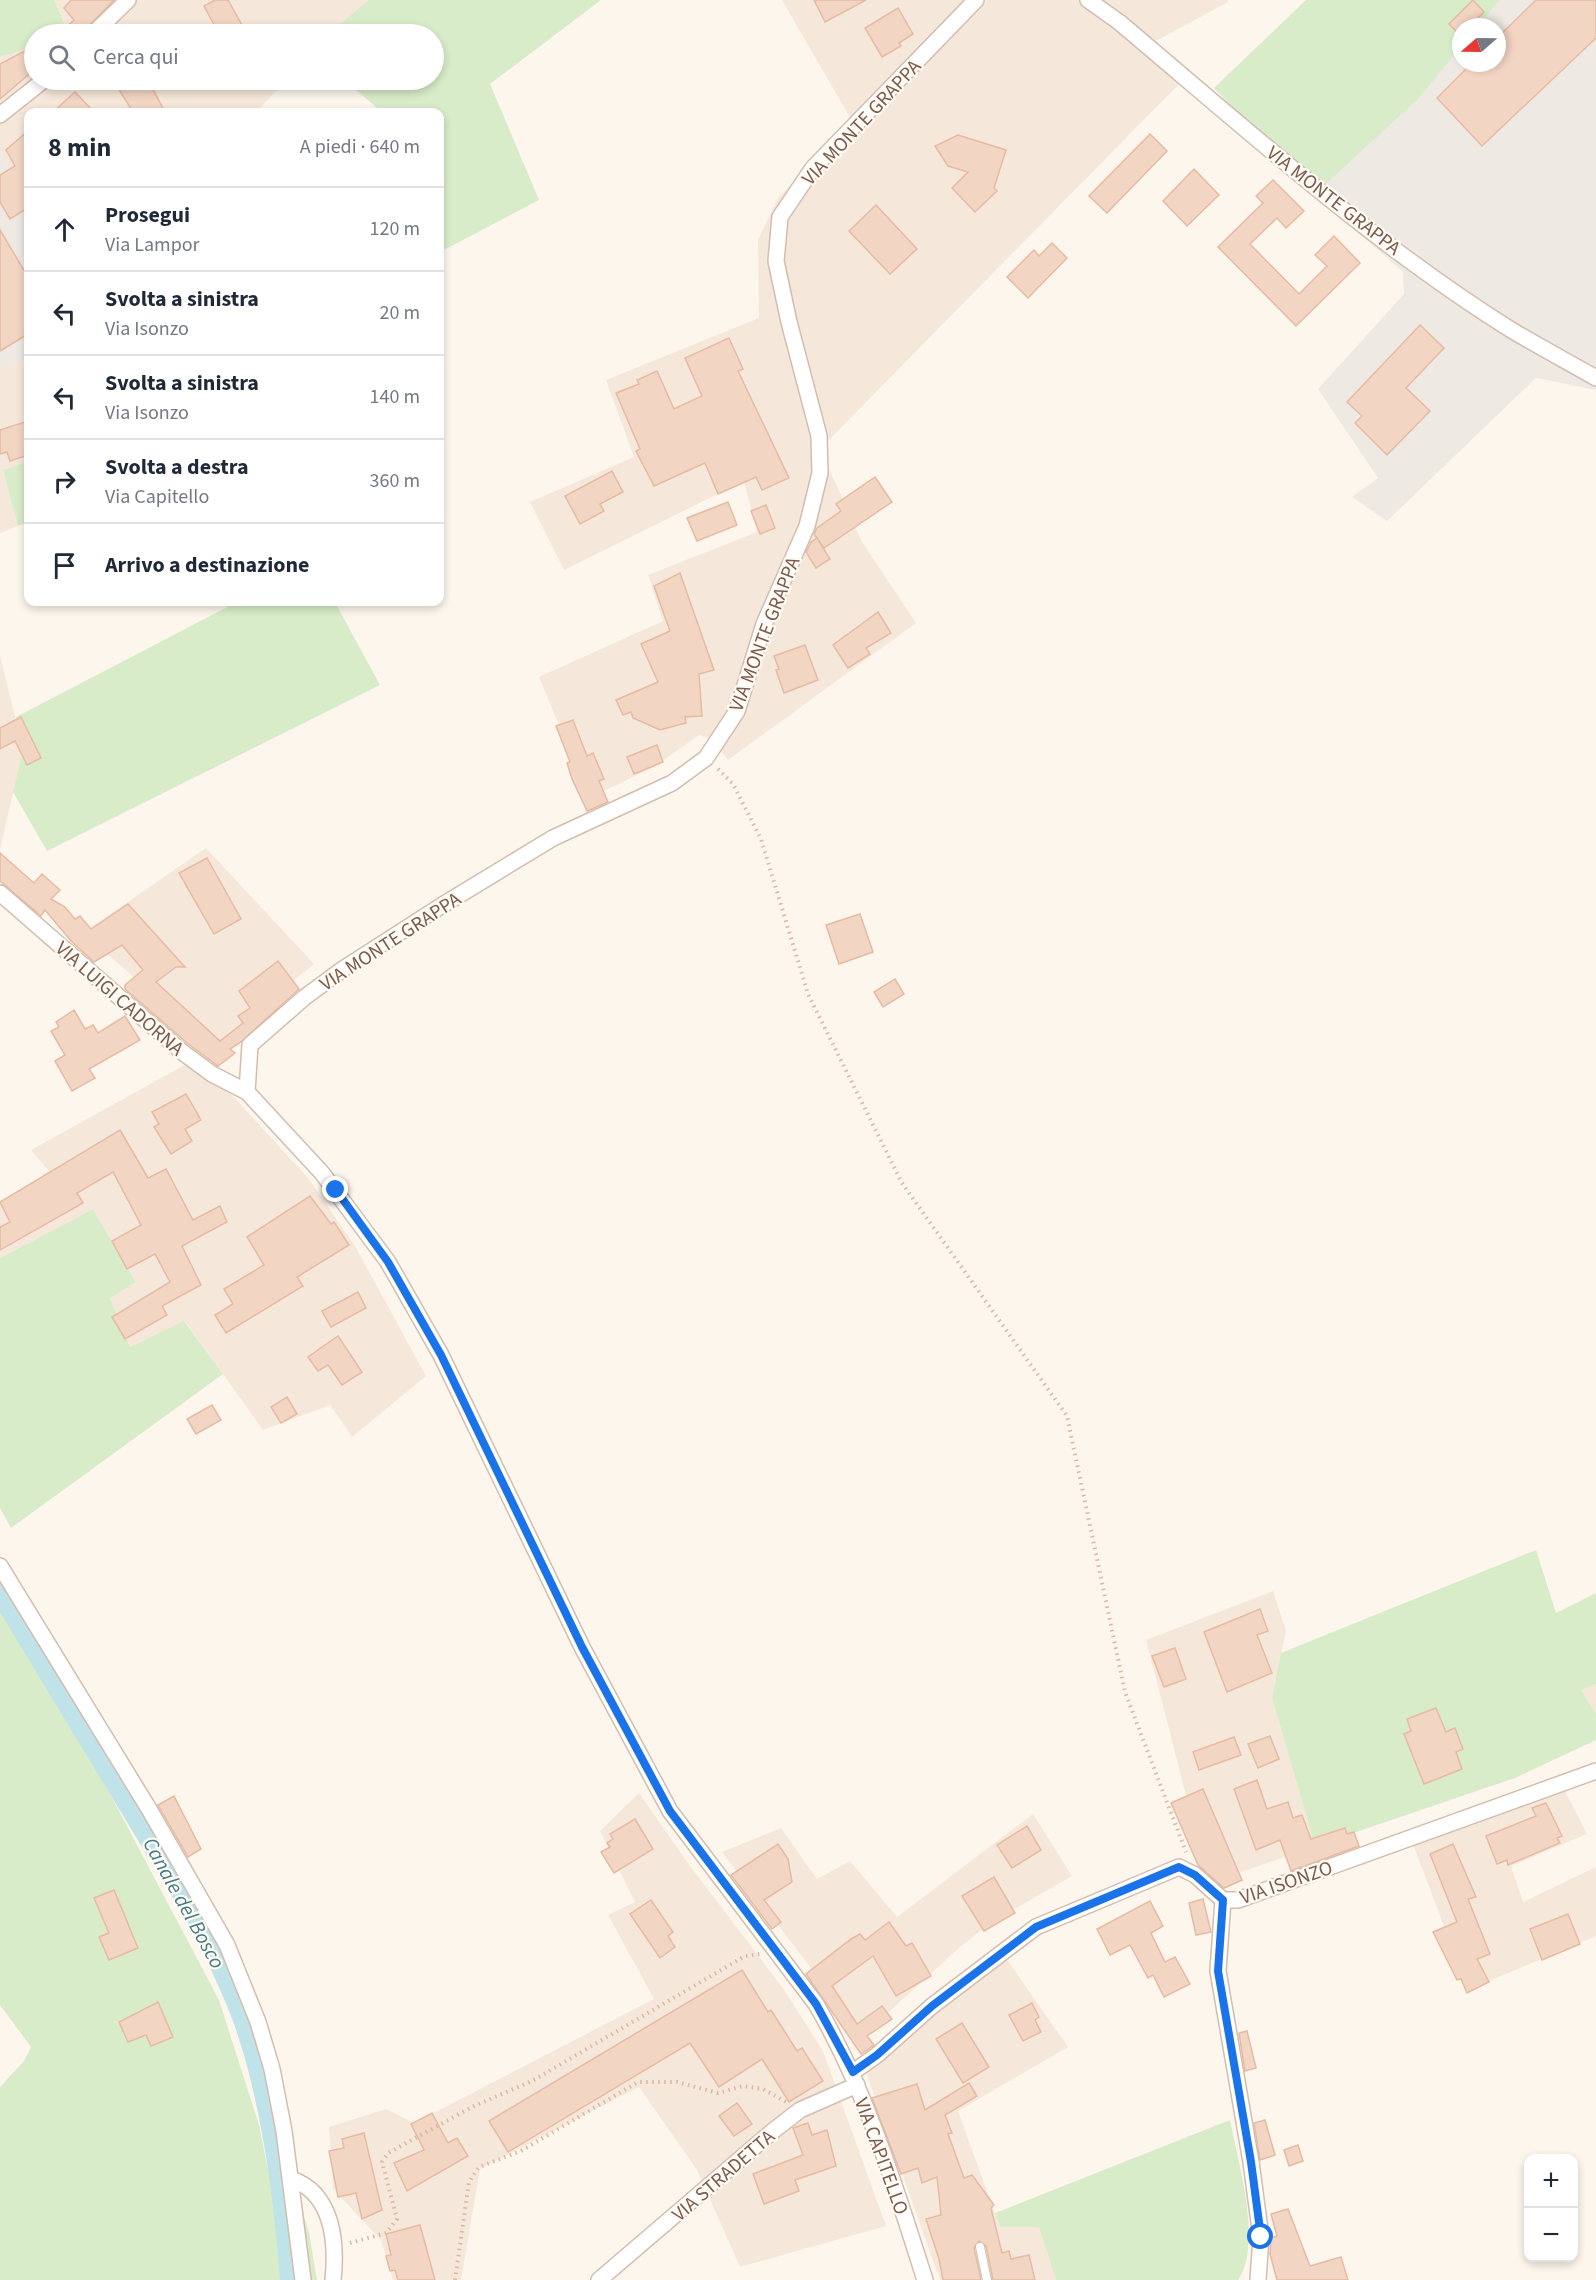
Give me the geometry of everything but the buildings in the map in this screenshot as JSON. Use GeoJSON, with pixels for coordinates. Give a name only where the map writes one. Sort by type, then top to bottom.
{"type":"FeatureCollection","features":[{"type":"Feature","properties":{"kind":"street"},"geometry":{"type":"LineString","coordinates":[[103,24],[128,0]]}},
{"type":"Feature","properties":{"kind":"street","name":"VIA MONTE GRAPPA"},"geometry":{"type":"LineString","coordinates":[[247,1092],[250,1045],[305,997],[343,969],[553,838],[672,783],[706,758],[737,711],[764,624],[807,526],[820,473],[819,436],[789,322],[777,261],[780,217],[813,168],[976,0]]}},
{"type":"Feature","properties":{"kind":"street","name":"VIA MONTE GRAPPA"},"geometry":{"type":"LineString","coordinates":[[1088,0],[1119,22],[1303,178],[1402,253],[1512,330],[1596,378]]}},
{"type":"Feature","properties":{"kind":"street"},"geometry":{"type":"LineString","coordinates":[[0,115],[31,90]]}},
{"type":"Feature","properties":{"kind":"street","name":"VIA LUIGI CADORNA"},"geometry":{"type":"LineString","coordinates":[[0,893],[181,1052],[212,1074],[247,1092]]}},
{"type":"Feature","properties":{"kind":"street","name":"VIA CAPITELLO"},"geometry":{"type":"LineString","coordinates":[[247,1092],[322,1173],[388,1262],[441,1355],[582,1647],[670,1811],[816,2004],[855,2078],[925,2280]]}},
{"type":"Feature","properties":{"kind":"street"},"geometry":{"type":"LineString","coordinates":[[0,1566],[111,1747],[227,1945],[258,2022],[272,2069],[291,2179],[303,2280]]}},
{"type":"Feature","properties":{"kind":"street","name":"VIA ISONZO"},"geometry":{"type":"LineString","coordinates":[[1195,1875],[1223,1900],[1238,1900],[1567,1784],[1596,1771]]}},
{"type":"Feature","properties":{"kind":"street"},"geometry":{"type":"LineString","coordinates":[[855,2078],[932,2006],[1036,1927],[1179,1867],[1195,1875]]}},
{"type":"Feature","properties":{"kind":"street"},"geometry":{"type":"LineString","coordinates":[[1223,1900],[1218,1971],[1260,2226],[1258,2280]]}},
{"type":"Feature","properties":{"kind":"street","name":"VIA STRADETTA"},"geometry":{"type":"LineString","coordinates":[[599,2280],[800,2110],[855,2078]]}},
{"type":"Feature","properties":{"kind":"street"},"geometry":{"type":"LineString","coordinates":[[291,2179],[305,2184],[322,2202],[336,2249],[333,2280]]}},
{"type":"Feature","properties":{"kind":"lane"},"geometry":{"type":"LineString","coordinates":[[980,2247],[987,2280]]}},
{"type":"Feature","properties":{"kind":"path"},"geometry":{"type":"LineString","coordinates":[[706,758],[734,784],[761,839],[808,994],[902,1183],[1067,1416],[1125,1692],[1195,1875]]}},
{"type":"Feature","properties":{"kind":"path"},"geometry":{"type":"LineString","coordinates":[[336,2249],[362,2238],[386,2233],[397,2219],[382,2162],[388,2153],[472,2108],[532,2081],[745,1956],[776,1952]]}},
{"type":"Feature","properties":{"kind":"path"},"geometry":{"type":"LineString","coordinates":[[455,2280],[469,2182],[479,2167],[521,2151],[638,2082],[677,2082],[718,2093],[743,2086],[763,2089],[800,2110]]}},
{"type":"Feature","properties":{"kind":"shaded area"},"geometry":{"type":"Polygon","coordinates":[[[54,0],[368,0],[340,24],[65,24],[54,0]]]}},
{"type":"Feature","properties":{"kind":"shaded area"},"geometry":{"type":"Polygon","coordinates":[[[782,0],[1227,0],[1228,2],[1143,48],[1180,83],[820,449],[862,542],[916,623],[728,760],[711,739],[699,735],[654,767],[589,798],[539,677],[663,621],[648,575],[757,532],[744,481],[564,570],[530,502],[634,457],[606,380],[759,318],[758,240],[778,198],[852,121],[782,0]]]}},
{"type":"Feature","properties":{"kind":"shaded area"},"geometry":{"type":"Polygon","coordinates":[[[1500,0],[1596,0],[1596,390],[1536,378],[1387,521],[1352,497],[1378,478],[1318,389],[1404,294],[1403,272],[1315,194],[1417,99],[1452,58],[1452,72],[1506,72],[1506,18],[1485,18],[1500,0]]]}},
{"type":"Feature","properties":{"kind":"shaded area"},"geometry":{"type":"Polygon","coordinates":[[[24,49],[24,90],[277,90],[260,108],[24,108],[24,190],[0,151],[0,114],[6,110],[0,104],[0,57],[24,49]]]}},
{"type":"Feature","properties":{"kind":"shaded area"},"geometry":{"type":"Polygon","coordinates":[[[0,151],[24,190],[24,359],[8,362],[0,369],[0,151]]]}},
{"type":"Feature","properties":{"kind":"shaded area"},"geometry":{"type":"Polygon","coordinates":[[[24,359],[24,462],[3,470],[18,526],[0,533],[0,369],[8,362],[24,359]]]}},
{"type":"Feature","properties":{"kind":"shaded area"},"geometry":{"type":"Polygon","coordinates":[[[0,656],[23,749],[0,850],[0,656]]]}},
{"type":"Feature","properties":{"kind":"shaded area"},"geometry":{"type":"Polygon","coordinates":[[[206,848],[314,964],[259,1008],[224,1044],[142,984],[83,933],[206,848]]]}},
{"type":"Feature","properties":{"kind":"shaded area"},"geometry":{"type":"Polygon","coordinates":[[[190,1062],[230,1093],[308,1178],[355,1246],[426,1376],[352,1437],[330,1405],[263,1430],[185,1321],[130,1347],[110,1298],[136,1281],[93,1209],[0,1258],[0,1205],[49,1171],[31,1150],[190,1062]]]}},
{"type":"Feature","properties":{"kind":"shaded area"},"geometry":{"type":"Polygon","coordinates":[[[1273,1591],[1286,1631],[1272,1698],[1315,1846],[1225,1878],[1199,1846],[1146,1640],[1273,1591]]]}},
{"type":"Feature","properties":{"kind":"shaded area"},"geometry":{"type":"Polygon","coordinates":[[[1596,1684],[1596,1714],[1581,1690],[1596,1684]]]}},
{"type":"Feature","properties":{"kind":"shaded area"},"geometry":{"type":"Polygon","coordinates":[[[1563,1787],[1587,1834],[1511,1866],[1523,1902],[1596,1867],[1596,1936],[1468,1990],[1413,1844],[1525,1805],[1563,1787]]]}},
{"type":"Feature","properties":{"kind":"shaded area"},"geometry":{"type":"Polygon","coordinates":[[[639,1793],[690,1866],[785,1991],[823,2051],[886,2226],[740,2267],[697,2170],[639,2087],[480,2169],[461,2280],[393,2280],[381,2240],[333,2189],[329,2127],[386,2109],[414,2123],[654,1999],[608,1915],[635,1902],[600,1831],[639,1793]]]}},
{"type":"Feature","properties":{"kind":"shaded area"},"geometry":{"type":"Polygon","coordinates":[[[1033,1814],[1072,1876],[992,1922],[960,1947],[856,2042],[814,1972],[722,1852],[781,1828],[817,1879],[850,1861],[897,1917],[1033,1814]]]}},
{"type":"Feature","properties":{"kind":"shaded area"},"geometry":{"type":"Polygon","coordinates":[[[1001,1951],[1068,2047],[958,2111],[1000,2227],[1039,2226],[1056,2280],[940,2280],[866,2072],[909,2031],[1001,1951]]]}},
{"type":"Feature","properties":{"kind":"green space"},"geometry":{"type":"Polygon","coordinates":[[[0,0],[54,0],[65,24],[24,24],[24,49],[0,57],[0,0]]]}},
{"type":"Feature","properties":{"kind":"green space"},"geometry":{"type":"Polygon","coordinates":[[[368,0],[601,0],[490,84],[539,200],[444,250],[444,108],[377,108],[356,90],[444,90],[444,24],[340,24],[368,0]]]}},
{"type":"Feature","properties":{"kind":"green space"},"geometry":{"type":"Polygon","coordinates":[[[1306,0],[1500,0],[1485,18],[1452,18],[1452,58],[1418,99],[1315,194],[1214,88],[1306,0]]]}},
{"type":"Feature","properties":{"kind":"green space"},"geometry":{"type":"Polygon","coordinates":[[[24,462],[24,524],[18,526],[3,470],[24,462]]]}},
{"type":"Feature","properties":{"kind":"green space"},"geometry":{"type":"Polygon","coordinates":[[[229,606],[337,606],[380,685],[47,851],[13,792],[23,749],[16,717],[229,606]]]}},
{"type":"Feature","properties":{"kind":"green space"},"geometry":{"type":"Polygon","coordinates":[[[93,1209],[136,1282],[110,1298],[130,1347],[184,1321],[223,1374],[11,1528],[0,1508],[0,1258],[93,1209]]]}},
{"type":"Feature","properties":{"kind":"green space"},"geometry":{"type":"Polygon","coordinates":[[[1536,1550],[1556,1613],[1596,1593],[1596,1684],[1581,1690],[1596,1714],[1596,1740],[1515,1778],[1315,1846],[1272,1698],[1281,1653],[1536,1550]]]}},
{"type":"Feature","properties":{"kind":"green space"},"geometry":{"type":"Polygon","coordinates":[[[0,1605],[72,1722],[219,2000],[259,2125],[268,2170],[284,2198],[300,2203],[309,2233],[317,2280],[0,2280],[0,2087],[24,2061],[31,2047],[0,2005],[0,1605]]]}},
{"type":"Feature","properties":{"kind":"green space"},"geometry":{"type":"Polygon","coordinates":[[[1230,2120],[1243,2179],[1249,2224],[1245,2264],[1238,2280],[1056,2280],[1039,2227],[1000,2227],[995,2213],[1230,2120]]]}},
{"type":"Feature","properties":{"kind":"waterway","name":"Canale del Bosco"},"geometry":{"type":"LineString","coordinates":[[0,1593],[201,1925],[234,1997],[253,2052],[269,2116],[280,2183],[290,2280]]}},
{"type":"Feature","properties":{"kind":"route"},"geometry":{"type":"LineString","coordinates":[[336,1190],[388,1262],[441,1355],[582,1647],[618,1718],[670,1811],[816,2004],[853,2072],[877,2055],[932,2006],[1036,1927],[1179,1867],[1195,1875],[1223,1900],[1218,1971],[1251,2162],[1261,2237]]}}]}
